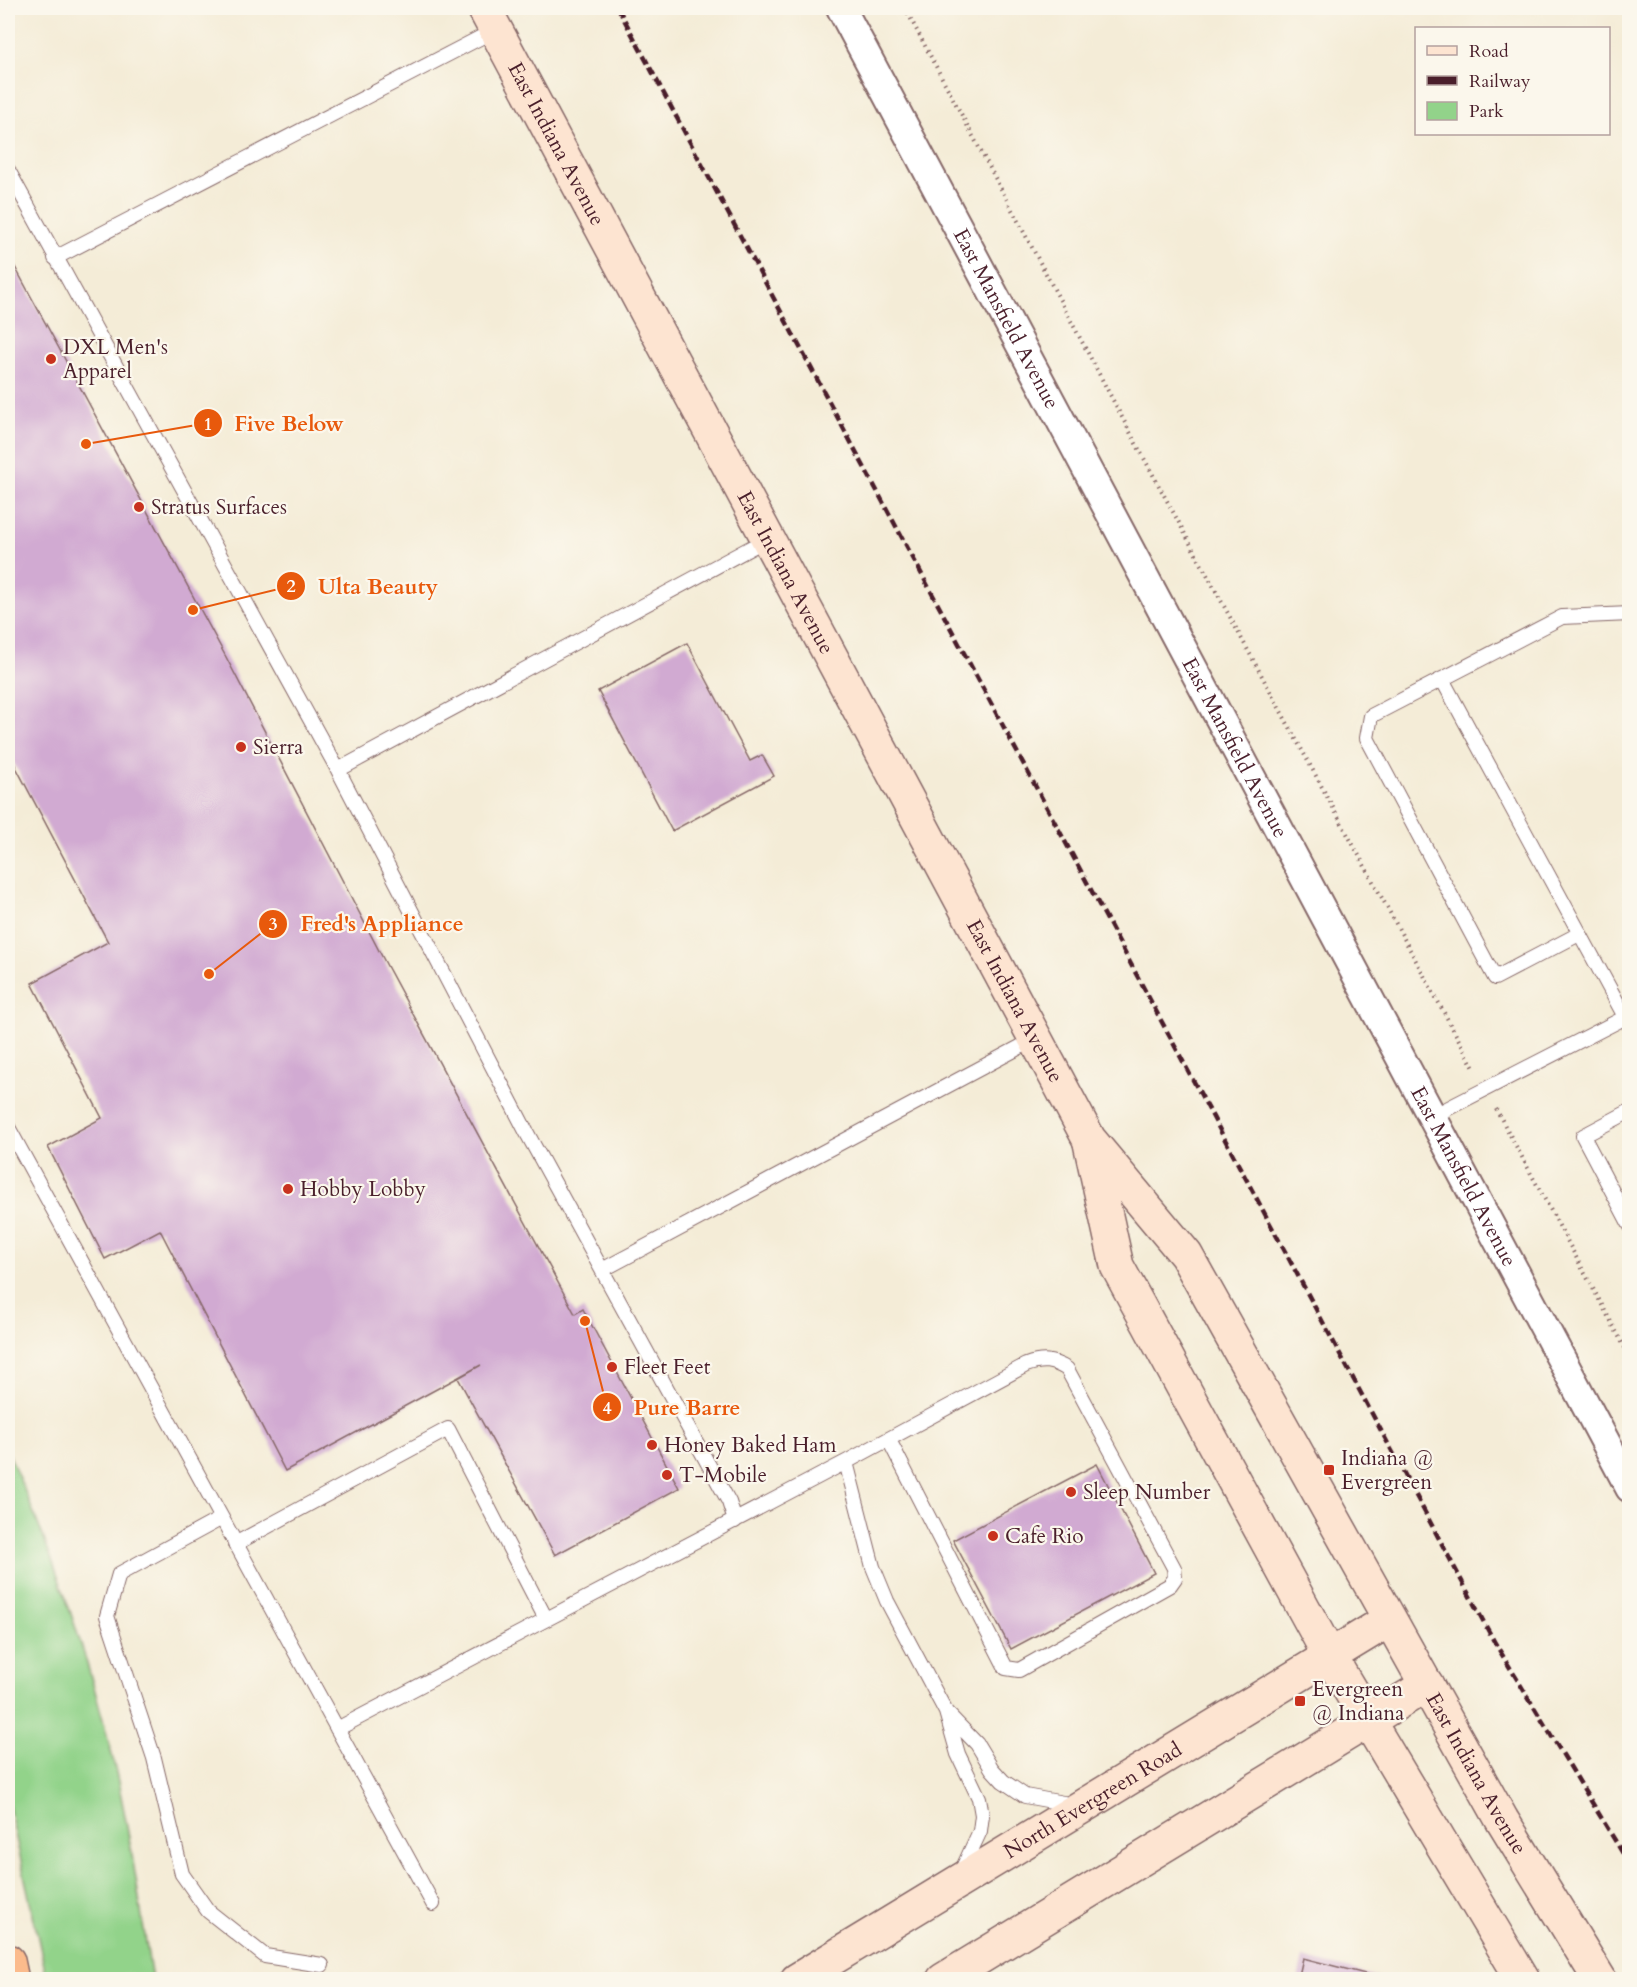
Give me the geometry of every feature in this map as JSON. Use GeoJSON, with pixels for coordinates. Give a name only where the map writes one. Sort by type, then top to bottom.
{"type":"FeatureCollection","features":[{"type":"Feature","properties":{"kind":"highway"},"geometry":{"type":"LineString","coordinates":[[8,1961],[12,1980]]}},
{"type":"Feature","properties":{"kind":"main road","name":"East Indiana Avenue"},"geometry":{"type":"LineString","coordinates":[[489,19],[769,537],[1089,1139],[1186,1256],[1502,1820],[1600,1980]]}},
{"type":"Feature","properties":{"kind":"main road","name":"East Indiana Avenue"},"geometry":{"type":"LineString","coordinates":[[1089,1139],[1117,1266],[1329,1654],[1524,1980]]}},
{"type":"Feature","properties":{"kind":"main road","name":"North Evergreen Road"},"geometry":{"type":"LineString","coordinates":[[797,1980],[1329,1654],[1389,1620]]}},
{"type":"Feature","properties":{"kind":"main road"},"geometry":{"type":"LineString","coordinates":[[943,1980],[1427,1685]]}},
{"type":"Feature","properties":{"kind":"street","name":"East Mansfield Avenue"},"geometry":{"type":"LineString","coordinates":[[841,8],[1629,1488]]}},
{"type":"Feature","properties":{"kind":"lane"},"geometry":{"type":"LineString","coordinates":[[55,258],[489,19]]}},
{"type":"Feature","properties":{"kind":"lane"},"geometry":{"type":"LineString","coordinates":[[8,170],[338,770],[523,1126],[729,1502],[735,1521]]}},
{"type":"Feature","properties":{"kind":"lane"},"geometry":{"type":"LineString","coordinates":[[338,770],[769,537]]}},
{"type":"Feature","properties":{"kind":"lane"},"geometry":{"type":"LineString","coordinates":[[1579,934],[1495,978],[1367,738],[1371,716],[1562,617],[1629,614]]}},
{"type":"Feature","properties":{"kind":"lane"},"geometry":{"type":"LineString","coordinates":[[1432,1116],[1628,1020],[1579,934],[1443,679]]}},
{"type":"Feature","properties":{"kind":"lane"},"geometry":{"type":"LineString","coordinates":[[602,1270],[1035,1040]]}},
{"type":"Feature","properties":{"kind":"lane"},"geometry":{"type":"LineString","coordinates":[[1629,1111],[1583,1136],[1629,1225]]}},
{"type":"Feature","properties":{"kind":"lane"},"geometry":{"type":"LineString","coordinates":[[8,1127],[433,1904]]}},
{"type":"Feature","properties":{"kind":"lane"},"geometry":{"type":"LineString","coordinates":[[337,1729],[889,1440],[1026,1365],[1052,1360],[1067,1369],[1174,1568],[1175,1578],[1170,1585],[1019,1670],[1006,1668],[889,1440]]}},
{"type":"Feature","properties":{"kind":"lane"},"geometry":{"type":"LineString","coordinates":[[236,1544],[448,1429],[546,1619]]}},
{"type":"Feature","properties":{"kind":"lane"},"geometry":{"type":"LineString","coordinates":[[846,1462],[873,1567],[887,1601],[946,1712],[958,1754],[975,1785],[982,1815],[974,1849],[956,1881]]}},
{"type":"Feature","properties":{"kind":"lane"},"geometry":{"type":"LineString","coordinates":[[222,1518],[119,1574],[107,1616],[154,1758],[182,1875],[208,1911],[265,1956],[322,1965]]}},
{"type":"Feature","properties":{"kind":"lane"},"geometry":{"type":"LineString","coordinates":[[946,1712],[977,1744],[992,1769],[1025,1796],[1082,1806]]}},
{"type":"Feature","properties":{"kind":"path"},"geometry":{"type":"LineString","coordinates":[[904,8],[1629,1357]]}},
{"type":"Feature","properties":{"kind":"green space"},"geometry":{"type":"Polygon","coordinates":[[[8,1452],[65,1597],[100,1709],[123,1804],[152,1979],[47,1979],[8,1802],[8,1452]]]}},
{"type":"Feature","properties":{"kind":"building"},"geometry":{"type":"Polygon","coordinates":[[[8,254],[226,657],[387,966],[575,1314],[583,1309],[679,1488],[555,1555],[458,1378],[481,1365],[285,1471],[160,1230],[105,1259],[48,1147],[102,1118],[32,983],[108,942],[8,752],[8,254]]]}},
{"type":"Feature","properties":{"kind":"building"},"geometry":{"type":"Polygon","coordinates":[[[687,643],[750,761],[762,755],[774,776],[672,831],[598,691],[687,643]]]}},
{"type":"Feature","properties":{"kind":"building"},"geometry":{"type":"Polygon","coordinates":[[[1097,1464],[1154,1573],[1011,1649],[953,1540],[1097,1464]]]}},
{"type":"Feature","properties":{"kind":"building"},"geometry":{"type":"Polygon","coordinates":[[[1303,1958],[1385,1979],[1385,1980],[1298,1980],[1303,1958]]]}},
{"type":"Feature","properties":{"kind":"railway"},"geometry":{"type":"LineString","coordinates":[[618,8],[1495,1643],[1630,1865]]}},
{"type":"Feature","properties":{"kind":"place","name":"DXL Men's Apparel"},"geometry":{"type":"Point","coordinates":[51,359]}},
{"type":"Feature","properties":{"kind":"place","name":"Five Below"},"geometry":{"type":"Point","coordinates":[86,444]}},
{"type":"Feature","properties":{"kind":"place","name":"Stratus Surfaces"},"geometry":{"type":"Point","coordinates":[139,507]}},
{"type":"Feature","properties":{"kind":"place","name":"Ulta Beauty"},"geometry":{"type":"Point","coordinates":[193,610]}},
{"type":"Feature","properties":{"kind":"place","name":"Sierra"},"geometry":{"type":"Point","coordinates":[241,747]}},
{"type":"Feature","properties":{"kind":"place","name":"Fred's Appliance"},"geometry":{"type":"Point","coordinates":[209,974]}},
{"type":"Feature","properties":{"kind":"place","name":"Hobby Lobby"},"geometry":{"type":"Point","coordinates":[288,1189]}},
{"type":"Feature","properties":{"kind":"place","name":"Pure Barre"},"geometry":{"type":"Point","coordinates":[585,1321]}},
{"type":"Feature","properties":{"kind":"place","name":"Fleet Feet"},"geometry":{"type":"Point","coordinates":[612,1367]}},
{"type":"Feature","properties":{"kind":"place","name":"Honey Baked Ham"},"geometry":{"type":"Point","coordinates":[652,1445]}},
{"type":"Feature","properties":{"kind":"place","name":"Indiana @ Evergreen"},"geometry":{"type":"Point","coordinates":[1329,1470]}},
{"type":"Feature","properties":{"kind":"place","name":"T-Mobile"},"geometry":{"type":"Point","coordinates":[667,1475]}},
{"type":"Feature","properties":{"kind":"place","name":"Sleep Number"},"geometry":{"type":"Point","coordinates":[1071,1492]}},
{"type":"Feature","properties":{"kind":"place","name":"Cafe Rio"},"geometry":{"type":"Point","coordinates":[993,1536]}},
{"type":"Feature","properties":{"kind":"place","name":"Evergreen @ Indiana"},"geometry":{"type":"Point","coordinates":[1300,1701]}}]}
